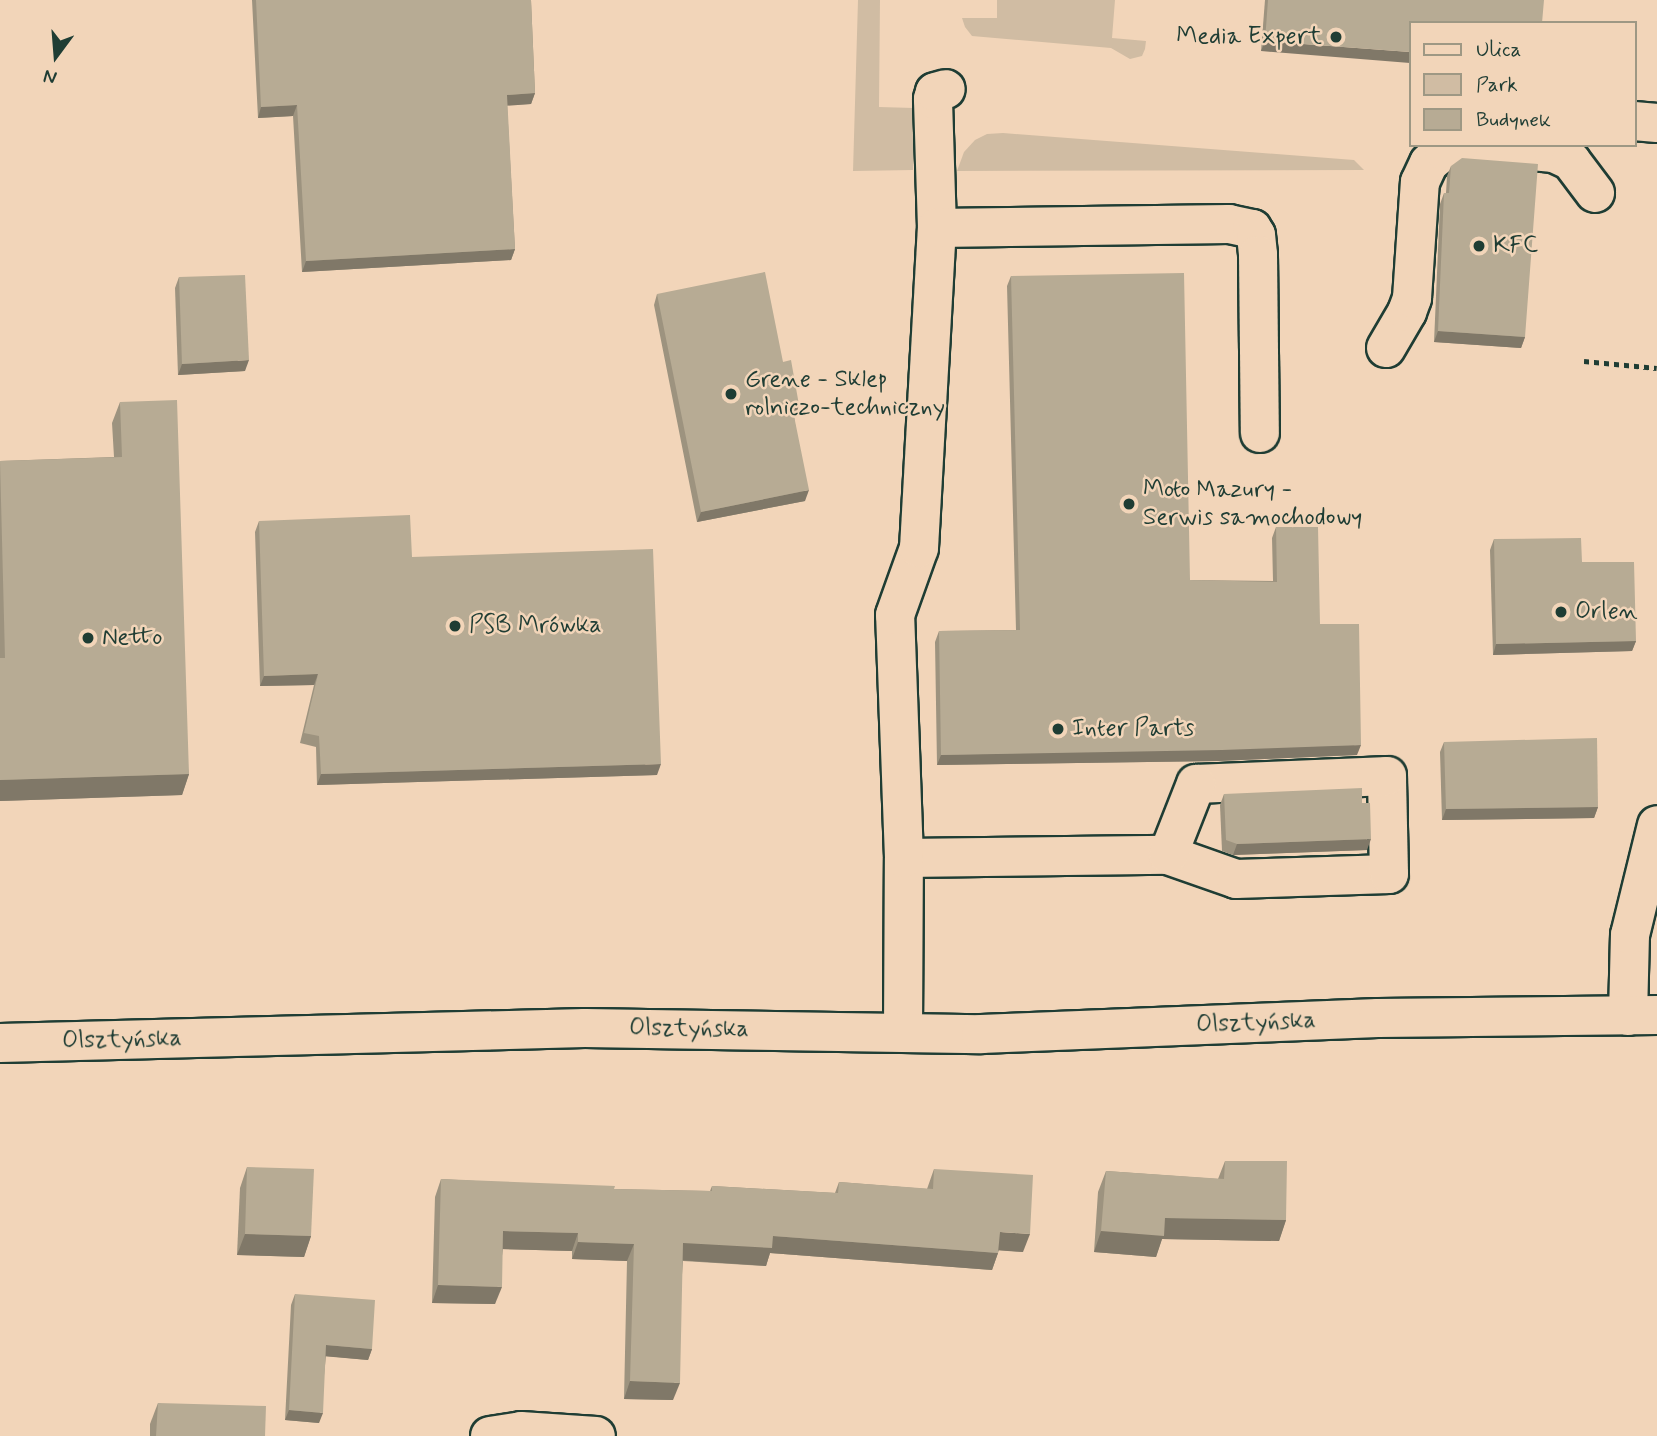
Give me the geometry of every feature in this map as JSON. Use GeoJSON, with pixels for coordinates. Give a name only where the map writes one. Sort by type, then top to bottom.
{"type":"FeatureCollection","features":[{"type":"Feature","properties":{"kind":"street"},"geometry":{"type":"LineString","coordinates":[[903,1032],[904,858],[895,615],[919,548],[937,228],[933,99],[935,92],[946,89]]}},
{"type":"Feature","properties":{"kind":"street"},"geometry":{"type":"LineString","coordinates":[[1636,121],[1657,123]]}},
{"type":"Feature","properties":{"kind":"street"},"geometry":{"type":"LineString","coordinates":[[1386,348],[1412,298],[1420,182],[1429,163],[1454,147]]}},
{"type":"Feature","properties":{"kind":"street"},"geometry":{"type":"LineString","coordinates":[[1489,147],[1554,153],[1571,161],[1595,193]]}},
{"type":"Feature","properties":{"kind":"street"},"geometry":{"type":"LineString","coordinates":[[937,228],[1229,224],[1252,229],[1256,235],[1258,255],[1260,433]]}},
{"type":"Feature","properties":{"kind":"street"},"geometry":{"type":"LineString","coordinates":[[904,858],[1168,855],[1236,879],[1389,874],[1387,776],[1196,784],[1168,855]]}},
{"type":"Feature","properties":{"kind":"street"},"geometry":{"type":"LineString","coordinates":[[1642,1016],[1630,935],[1657,825]]}},
{"type":"Feature","properties":{"kind":"street","name":"Olsztyńska"},"geometry":{"type":"LineString","coordinates":[[0,1043],[585,1028],[981,1034],[1378,1018],[1642,1016]]}},
{"type":"Feature","properties":{"kind":"street"},"geometry":{"type":"LineString","coordinates":[[490,1436],[521,1431],[596,1436]]}},
{"type":"Feature","properties":{"kind":"path"},"geometry":{"type":"LineString","coordinates":[[1584,360],[1657,368]]}},
{"type":"Feature","properties":{"kind":"green space"},"geometry":{"type":"Polygon","coordinates":[[[858,0],[880,0],[879,107],[914,108],[913,170],[853,171],[858,0]]]}},
{"type":"Feature","properties":{"kind":"green space"},"geometry":{"type":"Polygon","coordinates":[[[997,0],[1115,0],[1112,38],[1146,41],[1145,49],[1142,56],[1130,59],[1111,48],[972,36],[962,18],[997,18],[997,0]]]}},
{"type":"Feature","properties":{"kind":"green space"},"geometry":{"type":"Polygon","coordinates":[[[1003,133],[1354,160],[1364,170],[957,171],[964,152],[975,140],[987,134],[1003,133]]]}},
{"type":"Feature","properties":{"kind":"building"},"geometry":{"type":"Polygon","coordinates":[[[256,0],[531,0],[535,93],[507,95],[515,249],[306,261],[297,105],[261,107],[256,0]]]}},
{"type":"Feature","properties":{"kind":"building","name":"Media Expert"},"geometry":{"type":"Polygon","coordinates":[[[1268,0],[1544,0],[1542,21],[1408,21],[1408,52],[1265,41],[1268,0]]]}},
{"type":"Feature","properties":{"kind":"building","name":"KFC"},"geometry":{"type":"Polygon","coordinates":[[[1462,158],[1538,164],[1525,337],[1438,331],[1444,193],[1449,193],[1451,166],[1462,158]]]}},
{"type":"Feature","properties":{"kind":"building","name":"Grene - Sklep rolniczo-techniczny"},"geometry":{"type":"Polygon","coordinates":[[[765,272],[783,362],[791,360],[799,405],[792,406],[809,490],[701,512],[657,294],[765,272]]]}},
{"type":"Feature","properties":{"kind":"building"},"geometry":{"type":"Polygon","coordinates":[[[1184,273],[1190,580],[1277,582],[1276,527],[1318,527],[1320,624],[1359,624],[1361,745],[941,755],[939,631],[1020,630],[1011,276],[1184,273]]]}},
{"type":"Feature","properties":{"kind":"building"},"geometry":{"type":"Polygon","coordinates":[[[245,275],[249,360],[182,364],[179,277],[245,275]]]}},
{"type":"Feature","properties":{"kind":"building","name":"Netto"},"geometry":{"type":"Polygon","coordinates":[[[177,400],[189,774],[0,780],[0,658],[5,658],[0,461],[122,457],[120,402],[177,400]]]}},
{"type":"Feature","properties":{"kind":"building","name":"PSB Mrówka"},"geometry":{"type":"Polygon","coordinates":[[[410,515],[412,557],[653,549],[661,764],[321,774],[319,736],[304,733],[318,674],[264,676],[259,521],[410,515]]]}},
{"type":"Feature","properties":{"kind":"building","name":"Orlen"},"geometry":{"type":"Polygon","coordinates":[[[1581,538],[1582,562],[1634,562],[1636,641],[1496,644],[1494,539],[1581,538]]]}},
{"type":"Feature","properties":{"kind":"building"},"geometry":{"type":"Polygon","coordinates":[[[1597,738],[1598,807],[1446,809],[1444,742],[1597,738]]]}},
{"type":"Feature","properties":{"kind":"building"},"geometry":{"type":"Polygon","coordinates":[[[1362,788],[1362,803],[1370,803],[1371,839],[1237,844],[1226,840],[1224,794],[1362,788]]]}},
{"type":"Feature","properties":{"kind":"building"},"geometry":{"type":"Polygon","coordinates":[[[1225,1161],[1287,1161],[1286,1220],[1165,1218],[1164,1236],[1101,1231],[1106,1171],[1224,1179],[1225,1161]]]}},
{"type":"Feature","properties":{"kind":"building"},"geometry":{"type":"Polygon","coordinates":[[[247,1167],[314,1169],[311,1236],[245,1234],[247,1167]]]}},
{"type":"Feature","properties":{"kind":"building"},"geometry":{"type":"Polygon","coordinates":[[[934,1169],[1033,1175],[1030,1234],[1000,1232],[998,1253],[773,1236],[772,1248],[683,1243],[680,1383],[630,1381],[634,1244],[578,1242],[578,1233],[503,1231],[502,1287],[438,1285],[441,1179],[615,1186],[614,1189],[712,1191],[712,1186],[838,1193],[839,1182],[933,1189],[934,1169]]]}},
{"type":"Feature","properties":{"kind":"building"},"geometry":{"type":"Polygon","coordinates":[[[295,1294],[375,1300],[372,1349],[326,1345],[323,1413],[289,1410],[295,1294]]]}},
{"type":"Feature","properties":{"kind":"building"},"geometry":{"type":"Polygon","coordinates":[[[158,1403],[266,1406],[265,1436],[156,1436],[158,1403]]]}},
{"type":"Feature","properties":{"kind":"place","name":"Media Expert"},"geometry":{"type":"Point","coordinates":[1336,37]}},
{"type":"Feature","properties":{"kind":"place","name":"KFC"},"geometry":{"type":"Point","coordinates":[1479,246]}},
{"type":"Feature","properties":{"kind":"place","name":"Grene - Sklep rolniczo-techniczny"},"geometry":{"type":"Point","coordinates":[731,394]}},
{"type":"Feature","properties":{"kind":"place","name":"Moto Mazury - Serwis samochodowy"},"geometry":{"type":"Point","coordinates":[1129,504]}},
{"type":"Feature","properties":{"kind":"place","name":"Orlen"},"geometry":{"type":"Point","coordinates":[1561,612]}},
{"type":"Feature","properties":{"kind":"place","name":"PSB Mrówka"},"geometry":{"type":"Point","coordinates":[455,626]}},
{"type":"Feature","properties":{"kind":"place","name":"Netto"},"geometry":{"type":"Point","coordinates":[88,638]}},
{"type":"Feature","properties":{"kind":"place","name":"Inter Parts"},"geometry":{"type":"Point","coordinates":[1058,729]}}]}
